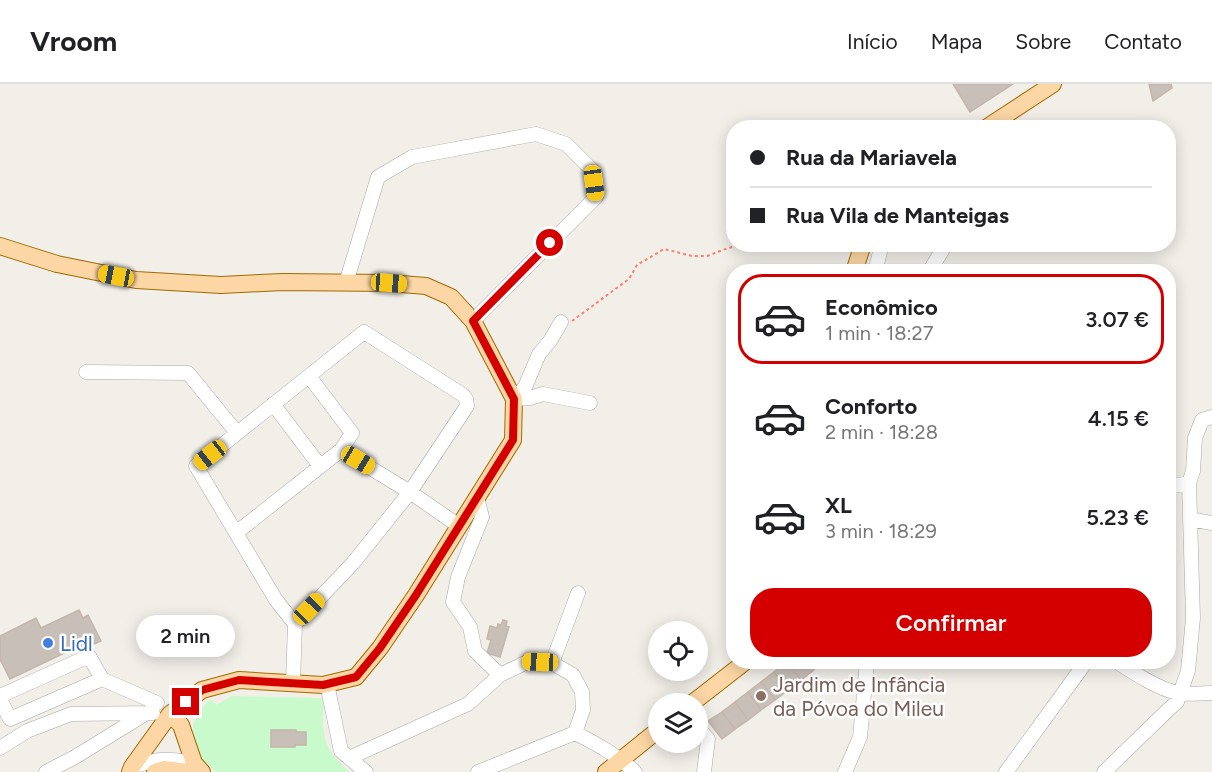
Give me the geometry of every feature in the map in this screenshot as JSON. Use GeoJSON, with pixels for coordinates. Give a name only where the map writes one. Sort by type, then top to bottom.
{"type":"FeatureCollection","features":[{"type":"Feature","properties":{"kind":"main road"},"geometry":{"type":"LineString","coordinates":[[998,120],[1053,84]]}},
{"type":"Feature","properties":{"kind":"main road"},"geometry":{"type":"LineString","coordinates":[[0,246],[57,264],[136,280],[221,285],[282,282],[389,283],[426,286],[451,297],[473,321],[514,399],[513,440],[380,648],[356,677],[327,684],[239,680],[202,690],[157,711],[130,770]]}},
{"type":"Feature","properties":{"kind":"main road"},"geometry":{"type":"LineString","coordinates":[[705,693],[736,669]]}},
{"type":"Feature","properties":{"kind":"main road"},"geometry":{"type":"LineString","coordinates":[[155,772],[164,769],[194,769],[182,725],[157,711]]}},
{"type":"Feature","properties":{"kind":"main road"},"geometry":{"type":"LineString","coordinates":[[606,772],[648,738]]}},
{"type":"Feature","properties":{"kind":"street"},"geometry":{"type":"LineString","coordinates":[[346,283],[378,177],[412,157],[536,134],[566,144],[592,170],[596,197],[473,321]]}},
{"type":"Feature","properties":{"kind":"street"},"geometry":{"type":"LineString","coordinates":[[514,399],[525,387],[539,354],[563,325]]}},
{"type":"Feature","properties":{"kind":"street"},"geometry":{"type":"LineString","coordinates":[[293,683],[295,624],[276,600],[196,466],[364,332],[463,394],[467,406],[410,492],[353,563],[295,624]]}},
{"type":"Feature","properties":{"kind":"street"},"geometry":{"type":"LineString","coordinates":[[86,372],[188,374],[237,433]]}},
{"type":"Feature","properties":{"kind":"street"},"geometry":{"type":"LineString","coordinates":[[236,533],[341,450],[352,433],[309,376]]}},
{"type":"Feature","properties":{"kind":"street"},"geometry":{"type":"LineString","coordinates":[[514,399],[543,394],[590,403]]}},
{"type":"Feature","properties":{"kind":"street"},"geometry":{"type":"LineString","coordinates":[[273,404],[320,466]]}},
{"type":"Feature","properties":{"kind":"street"},"geometry":{"type":"LineString","coordinates":[[1104,772],[1170,708],[1166,699],[1175,692],[1188,671],[1193,618],[1189,483],[1193,471],[1195,438],[1202,420],[1212,417]]}},
{"type":"Feature","properties":{"kind":"street"},"geometry":{"type":"LineString","coordinates":[[341,450],[410,492],[459,526]]}},
{"type":"Feature","properties":{"kind":"street"},"geometry":{"type":"LineString","coordinates":[[1176,485],[1189,483]]}},
{"type":"Feature","properties":{"kind":"street"},"geometry":{"type":"LineString","coordinates":[[477,498],[482,517],[458,577],[453,602],[470,627],[475,651],[500,675]]}},
{"type":"Feature","properties":{"kind":"street"},"geometry":{"type":"LineString","coordinates":[[1190,519],[1212,523]]}},
{"type":"Feature","properties":{"kind":"street"},"geometry":{"type":"LineString","coordinates":[[552,663],[578,593]]}},
{"type":"Feature","properties":{"kind":"street"},"geometry":{"type":"LineString","coordinates":[[102,679],[10,719],[0,698],[89,656],[102,679],[157,711]]}},
{"type":"Feature","properties":{"kind":"street"},"geometry":{"type":"LineString","coordinates":[[349,758],[468,704],[500,675],[528,662],[552,663],[573,675],[582,692],[583,710],[574,733],[478,772]]}},
{"type":"Feature","properties":{"kind":"street"},"geometry":{"type":"LineString","coordinates":[[844,772],[860,737],[866,669]]}},
{"type":"Feature","properties":{"kind":"street"},"geometry":{"type":"LineString","coordinates":[[1006,772],[1081,669]]}},
{"type":"Feature","properties":{"kind":"street"},"geometry":{"type":"LineString","coordinates":[[1128,669],[1175,692],[1212,693]]}},
{"type":"Feature","properties":{"kind":"street"},"geometry":{"type":"LineString","coordinates":[[327,684],[341,751],[366,772]]}},
{"type":"Feature","properties":{"kind":"street"},"geometry":{"type":"LineString","coordinates":[[2,744],[27,731],[71,714],[157,711]]}},
{"type":"Feature","properties":{"kind":"street"},"geometry":{"type":"LineString","coordinates":[[46,772],[157,711]]}},
{"type":"Feature","properties":{"kind":"street"},"geometry":{"type":"LineString","coordinates":[[574,733],[622,759],[635,772]]}},
{"type":"Feature","properties":{"kind":"street"},"geometry":{"type":"LineString","coordinates":[[704,772],[706,753]]}},
{"type":"Feature","properties":{"kind":"street"},"geometry":{"type":"LineString","coordinates":[[64,772],[75,757]]}},
{"type":"Feature","properties":{"kind":"street"},"geometry":{"type":"LineString","coordinates":[[130,770],[157,760],[173,759],[194,769]]}},
{"type":"Feature","properties":{"kind":"path"},"geometry":{"type":"LineString","coordinates":[[563,325],[629,279],[637,265],[664,249],[692,256],[706,256],[726,249]]}},
{"type":"Feature","properties":{"kind":"green space"},"geometry":{"type":"Polygon","coordinates":[[[231,696],[322,698],[326,742],[332,754],[349,772],[216,772],[198,755],[194,742],[193,725],[199,711],[210,699],[217,705],[231,696]]]}},
{"type":"Feature","properties":{"kind":"building"},"geometry":{"type":"Polygon","coordinates":[[[953,84],[1013,84],[970,112],[953,84]]]}},
{"type":"Feature","properties":{"kind":"building"},"geometry":{"type":"Polygon","coordinates":[[[1149,84],[1171,84],[1172,88],[1153,101],[1149,84]]]}},
{"type":"Feature","properties":{"kind":"building","name":"Lidl"},"geometry":{"type":"Polygon","coordinates":[[[79,610],[83,618],[88,615],[101,641],[81,650],[79,646],[10,679],[0,659],[0,636],[36,618],[41,628],[79,610]]]}},
{"type":"Feature","properties":{"kind":"building"},"geometry":{"type":"Polygon","coordinates":[[[503,620],[507,621],[506,626],[509,627],[500,657],[487,653],[491,640],[487,639],[490,626],[497,628],[503,620]]]}},
{"type":"Feature","properties":{"kind":"building"},"geometry":{"type":"Polygon","coordinates":[[[778,669],[792,669],[801,680],[788,690],[774,672],[778,669]]]}},
{"type":"Feature","properties":{"kind":"building"},"geometry":{"type":"Polygon","coordinates":[[[792,669],[814,670],[801,680],[792,669]]]}},
{"type":"Feature","properties":{"kind":"building"},"geometry":{"type":"Polygon","coordinates":[[[774,672],[788,690],[775,700],[761,682],[774,672]]]}},
{"type":"Feature","properties":{"kind":"building","name":"Jardim de Infância da Póvoa do Mileu"},"geometry":{"type":"Polygon","coordinates":[[[761,682],[775,700],[761,710],[748,692],[761,682]]]}},
{"type":"Feature","properties":{"kind":"building"},"geometry":{"type":"Polygon","coordinates":[[[748,692],[761,710],[748,720],[735,702],[748,692]]]}},
{"type":"Feature","properties":{"kind":"building"},"geometry":{"type":"Polygon","coordinates":[[[735,702],[748,720],[735,729],[722,712],[735,702]]]}},
{"type":"Feature","properties":{"kind":"building"},"geometry":{"type":"Polygon","coordinates":[[[722,712],[735,729],[722,739],[708,721],[722,712]]]}},
{"type":"Feature","properties":{"kind":"building"},"geometry":{"type":"Polygon","coordinates":[[[271,730],[306,732],[306,745],[271,747],[271,730]]]}},
{"type":"Feature","properties":{"kind":"place","name":"Lidl"},"geometry":{"type":"Point","coordinates":[48,643]}},
{"type":"Feature","properties":{"kind":"place","name":"Jardim de Infância da Póvoa do Mileu"},"geometry":{"type":"Point","coordinates":[761,696]}},
{"type":"Feature","properties":{"kind":"route"},"geometry":{"type":"LineString","coordinates":[[186,702],[202,690],[239,680],[323,685],[356,677],[380,648],[513,440],[514,399],[473,321],[550,243]]}}]}
